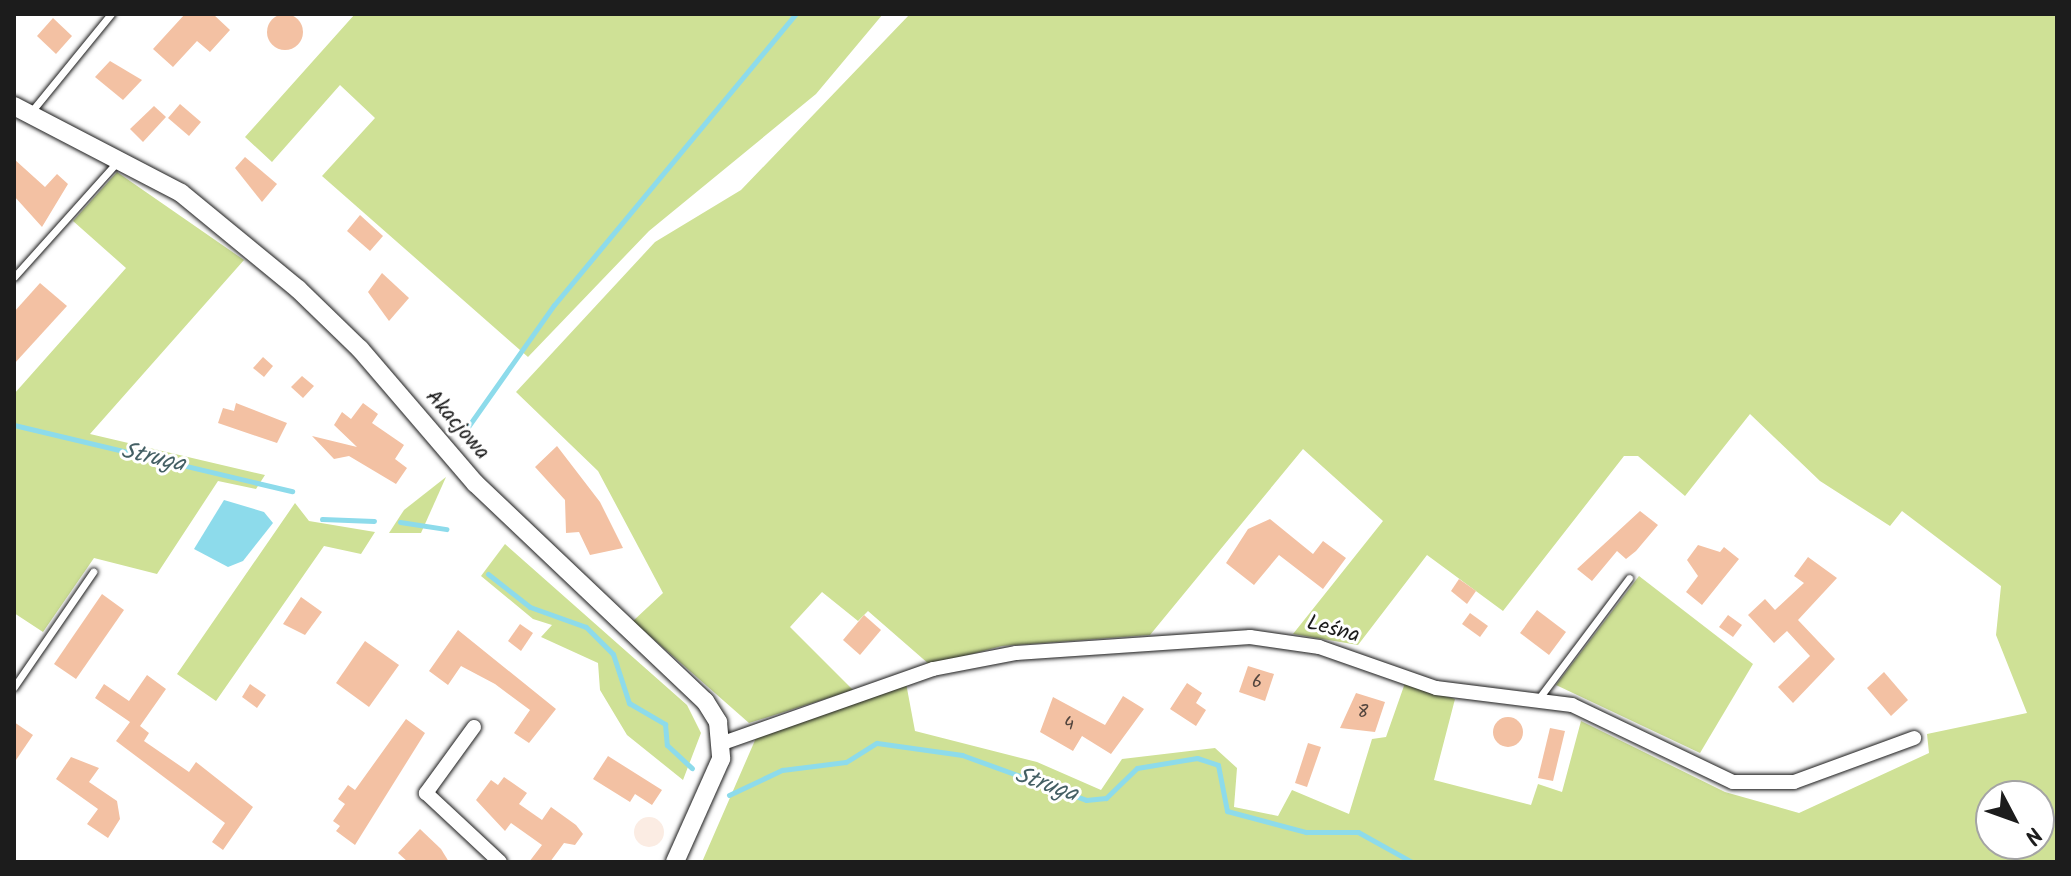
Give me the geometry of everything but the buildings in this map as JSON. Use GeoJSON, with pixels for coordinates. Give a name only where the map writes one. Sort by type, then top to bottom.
{"type":"FeatureCollection","features":[{"type":"Feature","properties":{"kind":"street","name":"Akacjowa"},"geometry":{"type":"LineString","coordinates":[[22,109],[122,157],[181,193],[329,317],[475,483],[705,701],[723,743]]}},
{"type":"Feature","properties":{"kind":"street","name":"Leśna"},"geometry":{"type":"LineString","coordinates":[[723,743],[933,669],[1016,653],[1250,637],[1319,647],[1436,688],[1539,698],[1572,705],[1733,782],[1763,786],[1794,782],[1914,738]]}},
{"type":"Feature","properties":{"kind":"street"},"geometry":{"type":"LineString","coordinates":[[474,727],[426,793],[500,862]]}},
{"type":"Feature","properties":{"kind":"street"},"geometry":{"type":"LineString","coordinates":[[675,862],[723,743]]}},
{"type":"Feature","properties":{"kind":"lane"},"geometry":{"type":"LineString","coordinates":[[22,109],[111,14]]}},
{"type":"Feature","properties":{"kind":"lane"},"geometry":{"type":"LineString","coordinates":[[14,277],[122,157]]}},
{"type":"Feature","properties":{"kind":"lane"},"geometry":{"type":"LineString","coordinates":[[14,687],[93,572]]}},
{"type":"Feature","properties":{"kind":"lane"},"geometry":{"type":"LineString","coordinates":[[1539,698],[1629,578]]}},
{"type":"Feature","properties":{"kind":"shaded area"},"geometry":{"type":"Polygon","coordinates":[[[649,817],[655,818],[663,826],[663,838],[655,846],[649,847],[643,846],[635,838],[634,832],[635,826],[643,818],[649,817]]]}},
{"type":"Feature","properties":{"kind":"green space"},"geometry":{"type":"Polygon","coordinates":[[[355,14],[883,14],[816,94],[649,231],[528,357],[322,176],[375,118],[340,85],[272,162],[245,137],[355,14]]]}},
{"type":"Feature","properties":{"kind":"green space"},"geometry":{"type":"Polygon","coordinates":[[[910,14],[2057,14],[2057,862],[702,862],[756,738],[906,683],[915,731],[1037,762],[1101,790],[1122,759],[1215,748],[1237,768],[1234,807],[1278,816],[1292,790],[1349,814],[1372,739],[1386,737],[1405,683],[1455,699],[1434,780],[1531,805],[1538,784],[1562,792],[1581,721],[1725,792],[1799,813],[1929,753],[1927,734],[2027,713],[1996,635],[2001,586],[1902,511],[1890,526],[1820,481],[1750,414],[1685,496],[1638,456],[1624,456],[1503,611],[1427,555],[1358,645],[1293,634],[1383,521],[1303,449],[1150,635],[1002,646],[930,665],[868,611],[858,621],[822,592],[790,627],[853,690],[749,723],[633,621],[663,593],[598,471],[516,392],[655,242],[741,190],[910,14]]]}},
{"type":"Feature","properties":{"kind":"green space"},"geometry":{"type":"Polygon","coordinates":[[[117,172],[244,260],[90,434],[265,475],[256,489],[218,481],[157,574],[94,558],[43,632],[14,613],[14,394],[126,268],[73,221],[117,172]]]}},
{"type":"Feature","properties":{"kind":"green space"},"geometry":{"type":"Polygon","coordinates":[[[446,477],[421,533],[389,533],[404,510],[446,477]]]}},
{"type":"Feature","properties":{"kind":"green space"},"geometry":{"type":"Polygon","coordinates":[[[295,503],[309,521],[375,532],[361,554],[324,546],[216,701],[177,674],[295,503]]]}},
{"type":"Feature","properties":{"kind":"green space"},"geometry":{"type":"Polygon","coordinates":[[[505,544],[687,705],[701,733],[683,780],[627,735],[600,690],[598,663],[541,637],[552,625],[533,619],[481,576],[505,544]]]}},
{"type":"Feature","properties":{"kind":"green space"},"geometry":{"type":"Polygon","coordinates":[[[1639,576],[1753,664],[1700,753],[1556,685],[1639,576]]]}},
{"type":"Feature","properties":{"kind":"water"},"geometry":{"type":"Polygon","coordinates":[[[224,500],[264,512],[273,523],[243,561],[228,567],[194,549],[224,500]]]}},
{"type":"Feature","properties":{"kind":"waterway"},"geometry":{"type":"LineString","coordinates":[[465,431],[554,305],[796,14]]}},
{"type":"Feature","properties":{"kind":"waterway","name":"Struga"},"geometry":{"type":"LineString","coordinates":[[14,425],[292,491]]}},
{"type":"Feature","properties":{"kind":"waterway","name":"Struga"},"geometry":{"type":"LineString","coordinates":[[322,519],[374,521]]}},
{"type":"Feature","properties":{"kind":"waterway","name":"Struga"},"geometry":{"type":"LineString","coordinates":[[400,522],[446,529]]}},
{"type":"Feature","properties":{"kind":"waterway","name":"Struga"},"geometry":{"type":"LineString","coordinates":[[488,574],[530,607],[586,627],[613,654],[629,703],[665,724],[667,745],[692,768]]}},
{"type":"Feature","properties":{"kind":"waterway","name":"Struga"},"geometry":{"type":"LineString","coordinates":[[729,795],[782,770],[846,762],[877,743],[962,755],[1086,800],[1106,798],[1137,768],[1197,758],[1218,765],[1227,811],[1306,832],[1358,832],[1412,862]]}}]}
